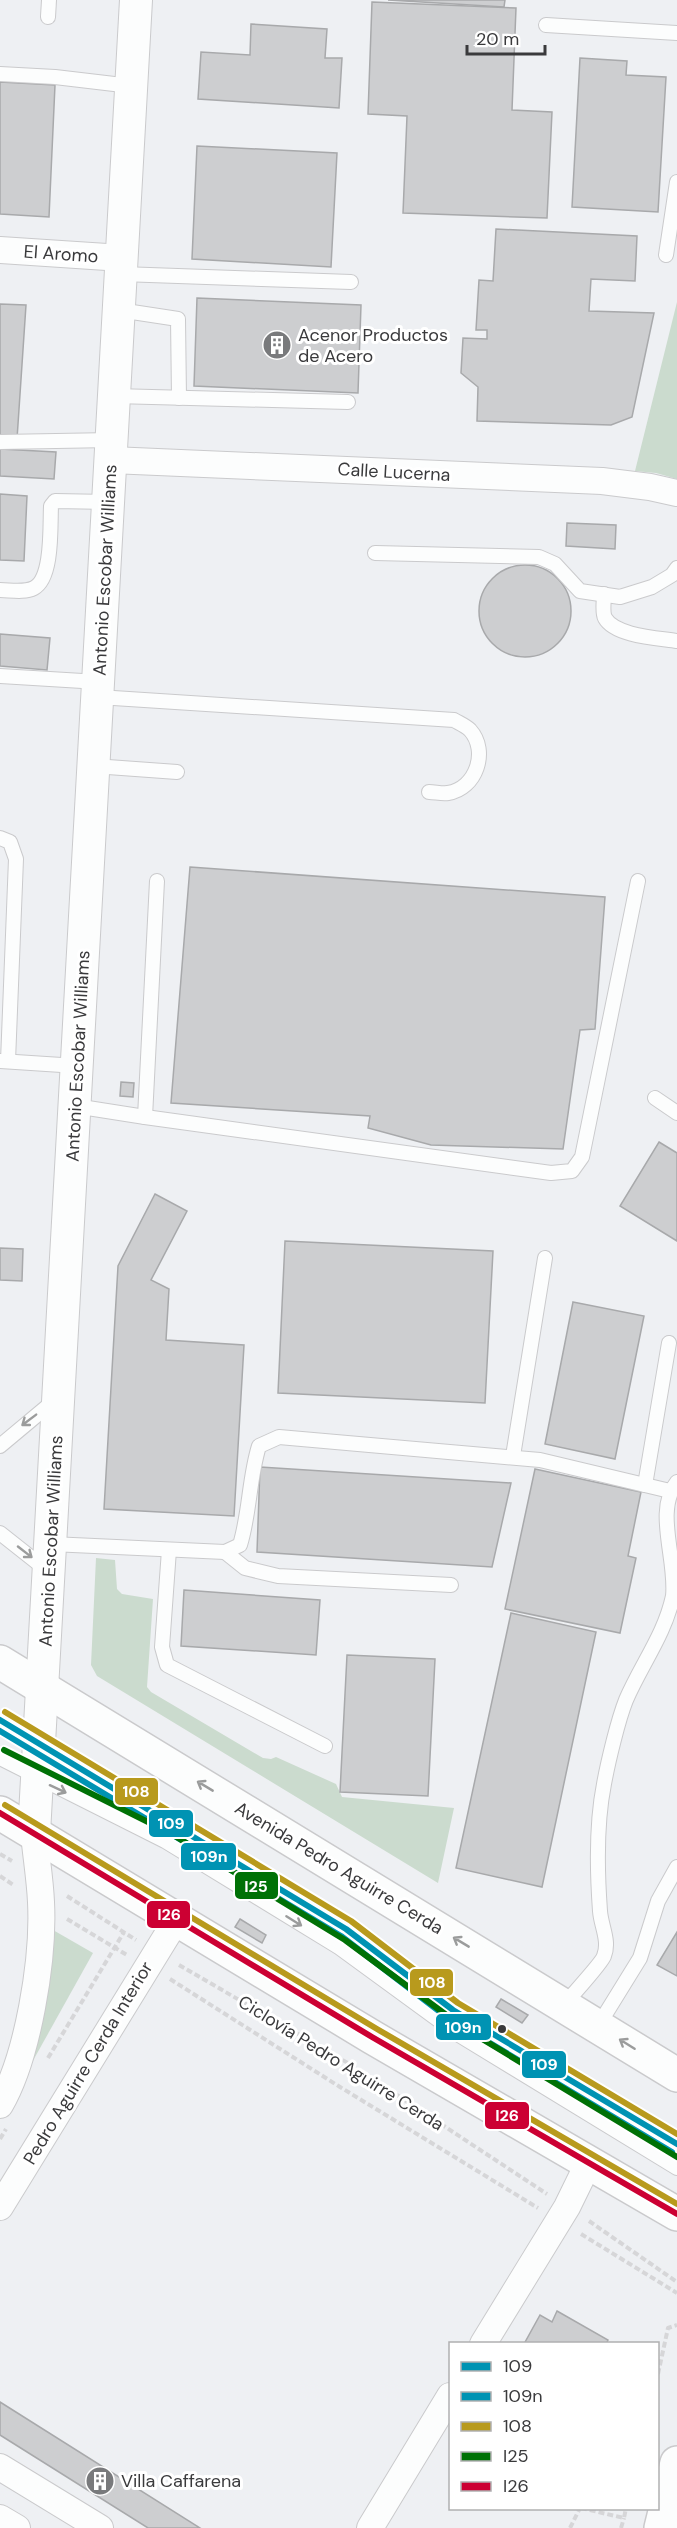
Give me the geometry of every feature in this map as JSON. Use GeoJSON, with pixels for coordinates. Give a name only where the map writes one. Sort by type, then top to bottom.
{"type":"FeatureCollection","features":[{"type":"Feature","properties":{"kind":"main road","name":"Avenida Pedro Aguirre Cerda"},"geometry":{"type":"LineString","coordinates":[[0,1662],[677,2075]]}},
{"type":"Feature","properties":{"kind":"main road"},"geometry":{"type":"LineString","coordinates":[[0,1813],[372,2037],[677,2214]]}},
{"type":"Feature","properties":{"kind":"main road"},"geometry":{"type":"LineString","coordinates":[[661,2528],[677,2463]]}},
{"type":"Feature","properties":{"kind":"street","name":"Antonio Escobar Williams"},"geometry":{"type":"LineString","coordinates":[[6,2112],[10,2088],[30,2014],[36,1976],[41,1902],[34,1833],[136,0]]}},
{"type":"Feature","properties":{"kind":"street","name":"El Aromo"},"geometry":{"type":"LineString","coordinates":[[0,250],[122,266]]}},
{"type":"Feature","properties":{"kind":"street","name":"Calle Lucerna"},"geometry":{"type":"LineString","coordinates":[[111,450],[602,481],[650,486],[677,493]]}},
{"type":"Feature","properties":{"kind":"street","name":"Pedro Aguirre Cerda Interior"},"geometry":{"type":"LineString","coordinates":[[0,2208],[144,1957],[177,1919]]}},
{"type":"Feature","properties":{"kind":"street"},"geometry":{"type":"LineString","coordinates":[[484,2342],[563,2213],[589,2162]]}},
{"type":"Feature","properties":{"kind":"street"},"geometry":{"type":"LineString","coordinates":[[370,2528],[449,2398]]}},
{"type":"Feature","properties":{"kind":"street"},"geometry":{"type":"LineString","coordinates":[[0,2467],[100,2528]]}},
{"type":"Feature","properties":{"kind":"street"},"geometry":{"type":"LineString","coordinates":[[0,2518],[17,2528]]}},
{"type":"Feature","properties":{"kind":"lane"},"geometry":{"type":"LineString","coordinates":[[48,17],[49,0]]}},
{"type":"Feature","properties":{"kind":"lane"},"geometry":{"type":"LineString","coordinates":[[546,25],[677,33]]}},
{"type":"Feature","properties":{"kind":"lane"},"geometry":{"type":"LineString","coordinates":[[0,74],[56,77],[132,86]]}},
{"type":"Feature","properties":{"kind":"lane"},"geometry":{"type":"LineString","coordinates":[[666,255],[677,182]]}},
{"type":"Feature","properties":{"kind":"lane"},"geometry":{"type":"LineString","coordinates":[[122,266],[351,282]]}},
{"type":"Feature","properties":{"kind":"lane"},"geometry":{"type":"LineString","coordinates":[[119,310],[178,319],[179,398]]}},
{"type":"Feature","properties":{"kind":"lane"},"geometry":{"type":"LineString","coordinates":[[114,396],[348,402]]}},
{"type":"Feature","properties":{"kind":"lane"},"geometry":{"type":"LineString","coordinates":[[0,442],[111,450]]}},
{"type":"Feature","properties":{"kind":"lane"},"geometry":{"type":"LineString","coordinates":[[0,590],[24,591],[35,588],[46,573],[51,506],[55,501],[109,502]]}},
{"type":"Feature","properties":{"kind":"lane"},"geometry":{"type":"LineString","coordinates":[[375,553],[539,557],[555,564],[580,591],[620,597],[652,587],[672,575],[677,568]]}},
{"type":"Feature","properties":{"kind":"lane"},"geometry":{"type":"LineString","coordinates":[[604,594],[604,616],[610,625],[632,634],[677,642]]}},
{"type":"Feature","properties":{"kind":"lane"},"geometry":{"type":"LineString","coordinates":[[0,676],[98,690],[454,720],[470,731],[479,748],[478,768],[467,785],[449,793],[429,792]]}},
{"type":"Feature","properties":{"kind":"lane"},"geometry":{"type":"LineString","coordinates":[[94,766],[177,771]]}},
{"type":"Feature","properties":{"kind":"lane"},"geometry":{"type":"LineString","coordinates":[[0,838],[10,842],[16,859],[4,1061],[77,1066]]}},
{"type":"Feature","properties":{"kind":"lane"},"geometry":{"type":"LineString","coordinates":[[145,1117],[157,881]]}},
{"type":"Feature","properties":{"kind":"lane"},"geometry":{"type":"LineString","coordinates":[[75,1106],[551,1173],[572,1171],[582,1157],[638,881]]}},
{"type":"Feature","properties":{"kind":"lane"},"geometry":{"type":"LineString","coordinates":[[655,1098],[677,1113]]}},
{"type":"Feature","properties":{"kind":"lane"},"geometry":{"type":"LineString","coordinates":[[513,1456],[545,1258]]}},
{"type":"Feature","properties":{"kind":"lane"},"geometry":{"type":"LineString","coordinates":[[645,1485],[669,1343]]}},
{"type":"Feature","properties":{"kind":"lane"},"geometry":{"type":"LineString","coordinates":[[0,1446],[59,1397]]}},
{"type":"Feature","properties":{"kind":"lane"},"geometry":{"type":"LineString","coordinates":[[0,1533],[50,1558],[169,1550],[225,1552],[240,1545],[252,1468],[259,1446],[279,1437],[513,1456],[540,1460],[645,1485],[673,1486],[666,1513],[675,1568],[672,1597],[662,1630],[625,1701],[603,1784],[599,1832],[599,1877],[600,1914],[606,1933],[604,1956],[564,2005]]}},
{"type":"Feature","properties":{"kind":"lane"},"geometry":{"type":"LineString","coordinates":[[169,1550],[162,1647],[167,1665],[325,1746]]}},
{"type":"Feature","properties":{"kind":"lane"},"geometry":{"type":"LineString","coordinates":[[225,1552],[245,1568],[278,1576],[451,1585]]}},
{"type":"Feature","properties":{"kind":"lane"},"geometry":{"type":"LineString","coordinates":[[0,1720],[346,1929],[477,2026],[677,2144]]}},
{"type":"Feature","properties":{"kind":"lane"},"geometry":{"type":"LineString","coordinates":[[0,1758],[37,1779],[139,1827],[340,1948],[459,2035],[677,2168]]}},
{"type":"Feature","properties":{"kind":"lane"},"geometry":{"type":"LineString","coordinates":[[598,2026],[640,1958],[658,1901],[677,1867]]}},
{"type":"Feature","properties":{"kind":"path","name":"Ciclovía Pedro Aguirre Cerda"},"geometry":{"type":"LineString","coordinates":[[0,1854],[124,1932],[144,1957],[353,2066],[563,2213],[677,2282]]}},
{"type":"Feature","properties":{"kind":"path"},"geometry":{"type":"LineString","coordinates":[[0,1876],[114,1948],[144,1957],[340,2087],[563,2213],[677,2293]]}},
{"type":"Feature","properties":{"kind":"path"},"geometry":{"type":"LineString","coordinates":[[48,2059],[124,1932]]}},
{"type":"Feature","properties":{"kind":"path"},"geometry":{"type":"LineString","coordinates":[[121,1964],[144,1957]]}},
{"type":"Feature","properties":{"kind":"path"},"geometry":{"type":"LineString","coordinates":[[0,2139],[6,2112]]}},
{"type":"Feature","properties":{"kind":"path"},"geometry":{"type":"LineString","coordinates":[[659,2366],[668,2328],[677,2325]]}},
{"type":"Feature","properties":{"kind":"path"},"geometry":{"type":"LineString","coordinates":[[570,2528],[579,2510]]}},
{"type":"Feature","properties":{"kind":"path"},"geometry":{"type":"LineString","coordinates":[[589,2510],[624,2518]]}},
{"type":"Feature","properties":{"kind":"path"},"geometry":{"type":"LineString","coordinates":[[621,2528],[626,2510]]}},
{"type":"Feature","properties":{"kind":"green space"},"geometry":{"type":"Polygon","coordinates":[[[677,302],[677,479],[656,473],[635,471],[677,302]]]}},
{"type":"Feature","properties":{"kind":"green space"},"geometry":{"type":"Polygon","coordinates":[[[96,1558],[115,1560],[117,1589],[122,1594],[153,1599],[147,1687],[151,1692],[263,1758],[276,1757],[336,1784],[342,1797],[454,1808],[438,1883],[97,1676],[91,1665],[96,1558]]]}},
{"type":"Feature","properties":{"kind":"green space"},"geometry":{"type":"Polygon","coordinates":[[[53,1930],[93,1953],[25,2075],[53,1930]]]}},
{"type":"Feature","properties":{"kind":"building"},"geometry":{"type":"Polygon","coordinates":[[[388,0],[505,0],[504,7],[388,0]]]}},
{"type":"Feature","properties":{"kind":"building"},"geometry":{"type":"Polygon","coordinates":[[[372,2],[516,8],[512,110],[552,112],[547,218],[403,213],[407,116],[368,114],[372,2]]]}},
{"type":"Feature","properties":{"kind":"building"},"geometry":{"type":"Polygon","coordinates":[[[251,24],[327,29],[325,58],[342,58],[339,108],[198,99],[201,52],[250,55],[251,24]]]}},
{"type":"Feature","properties":{"kind":"building"},"geometry":{"type":"Polygon","coordinates":[[[580,58],[627,61],[626,75],[666,77],[658,212],[572,207],[580,58]]]}},
{"type":"Feature","properties":{"kind":"building"},"geometry":{"type":"Polygon","coordinates":[[[0,82],[55,85],[49,217],[0,214],[0,82]]]}},
{"type":"Feature","properties":{"kind":"building"},"geometry":{"type":"Polygon","coordinates":[[[197,146],[337,153],[331,267],[192,259],[197,146]]]}},
{"type":"Feature","properties":{"kind":"building"},"geometry":{"type":"Polygon","coordinates":[[[496,229],[637,236],[635,281],[591,279],[589,311],[654,313],[632,417],[611,425],[477,421],[478,387],[461,373],[463,338],[487,339],[487,330],[476,330],[479,280],[493,281],[496,229]]]}},
{"type":"Feature","properties":{"kind":"building","name":"Acenor Productos de Acero"},"geometry":{"type":"Polygon","coordinates":[[[197,298],[361,305],[358,393],[194,386],[197,298]]]}},
{"type":"Feature","properties":{"kind":"building"},"geometry":{"type":"Polygon","coordinates":[[[0,304],[26,305],[17,439],[0,438],[0,304]]]}},
{"type":"Feature","properties":{"kind":"building"},"geometry":{"type":"Polygon","coordinates":[[[0,449],[56,452],[54,479],[0,476],[0,449]]]}},
{"type":"Feature","properties":{"kind":"building"},"geometry":{"type":"Polygon","coordinates":[[[0,494],[27,496],[24,561],[0,560],[0,494]]]}},
{"type":"Feature","properties":{"kind":"building"},"geometry":{"type":"Polygon","coordinates":[[[567,523],[616,525],[615,549],[566,546],[567,523]]]}},
{"type":"Feature","properties":{"kind":"building"},"geometry":{"type":"Polygon","coordinates":[[[525,565],[551,573],[563,585],[571,611],[563,637],[551,649],[525,657],[499,649],[487,637],[479,611],[487,585],[499,573],[525,565]]]}},
{"type":"Feature","properties":{"kind":"building"},"geometry":{"type":"Polygon","coordinates":[[[0,634],[50,638],[47,670],[0,666],[0,634]]]}},
{"type":"Feature","properties":{"kind":"building"},"geometry":{"type":"Polygon","coordinates":[[[190,867],[605,897],[595,1029],[580,1030],[563,1149],[431,1145],[368,1128],[370,1116],[171,1103],[190,867]]]}},
{"type":"Feature","properties":{"kind":"building"},"geometry":{"type":"Polygon","coordinates":[[[121,1082],[134,1083],[133,1097],[120,1096],[121,1082]]]}},
{"type":"Feature","properties":{"kind":"building"},"geometry":{"type":"Polygon","coordinates":[[[659,1142],[677,1153],[677,1241],[620,1206],[659,1142]]]}},
{"type":"Feature","properties":{"kind":"building"},"geometry":{"type":"Polygon","coordinates":[[[155,1194],[187,1211],[151,1280],[169,1289],[166,1340],[244,1345],[234,1516],[104,1509],[118,1266],[155,1194]]]}},
{"type":"Feature","properties":{"kind":"building"},"geometry":{"type":"Polygon","coordinates":[[[285,1241],[493,1251],[485,1403],[278,1393],[285,1241]]]}},
{"type":"Feature","properties":{"kind":"building"},"geometry":{"type":"Polygon","coordinates":[[[0,1248],[23,1249],[22,1281],[0,1280],[0,1248]]]}},
{"type":"Feature","properties":{"kind":"building"},"geometry":{"type":"Polygon","coordinates":[[[573,1302],[644,1316],[615,1459],[545,1444],[573,1302]]]}},
{"type":"Feature","properties":{"kind":"building"},"geometry":{"type":"Polygon","coordinates":[[[260,1467],[511,1483],[492,1567],[257,1552],[260,1467]]]}},
{"type":"Feature","properties":{"kind":"building"},"geometry":{"type":"Polygon","coordinates":[[[535,1469],[641,1492],[628,1556],[636,1558],[620,1633],[505,1609],[535,1469]]]}},
{"type":"Feature","properties":{"kind":"building"},"geometry":{"type":"Polygon","coordinates":[[[184,1590],[320,1600],[316,1655],[181,1646],[184,1590]]]}},
{"type":"Feature","properties":{"kind":"building"},"geometry":{"type":"Polygon","coordinates":[[[511,1613],[596,1632],[542,1887],[456,1868],[511,1613]]]}},
{"type":"Feature","properties":{"kind":"building"},"geometry":{"type":"Polygon","coordinates":[[[347,1655],[435,1659],[428,1796],[340,1792],[347,1655]]]}},
{"type":"Feature","properties":{"kind":"building"},"geometry":{"type":"Polygon","coordinates":[[[240,1919],[266,1935],[262,1943],[235,1927],[240,1919]]]}},
{"type":"Feature","properties":{"kind":"building"},"geometry":{"type":"Polygon","coordinates":[[[677,1932],[677,1976],[657,1965],[677,1932]]]}},
{"type":"Feature","properties":{"kind":"building"},"geometry":{"type":"Polygon","coordinates":[[[501,1999],[528,2015],[522,2023],[496,2007],[501,1999]]]}},
{"type":"Feature","properties":{"kind":"building"},"geometry":{"type":"Polygon","coordinates":[[[557,2311],[608,2340],[607,2342],[525,2342],[540,2315],[552,2322],[557,2311]]]}},
{"type":"Feature","properties":{"kind":"building","name":"Villa Caffarena"},"geometry":{"type":"Polygon","coordinates":[[[0,2402],[200,2528],[148,2528],[0,2435],[0,2402]]]}},
{"type":"Feature","properties":{"kind":"transit line","name":"108"},"geometry":{"type":"LineString","coordinates":[[5,1712],[351,1921],[458,2003],[677,2134]]}},
{"type":"Feature","properties":{"kind":"transit line","name":"109"},"geometry":{"type":"LineString","coordinates":[[0,1720],[346,1929],[453,2010],[677,2144]]}},
{"type":"Feature","properties":{"kind":"transit line","name":"109n"},"geometry":{"type":"LineString","coordinates":[[0,1731],[341,1936],[448,2018],[672,2152]]}},
{"type":"Feature","properties":{"kind":"transit line","name":"I25"},"geometry":{"type":"LineString","coordinates":[[4,1750],[170,1833],[345,1940],[464,2028],[677,2157]]}},
{"type":"Feature","properties":{"kind":"transit line","name":"108"},"geometry":{"type":"LineString","coordinates":[[5,1805],[377,2029],[677,2204]]}},
{"type":"Feature","properties":{"kind":"transit line","name":"I26"},"geometry":{"type":"LineString","coordinates":[[0,1813],[372,2037],[677,2214]]}},
{"type":"Feature","properties":{"kind":"place","name":"Acenor Productos de Acero"},"geometry":{"type":"Point","coordinates":[277,345]}},
{"type":"Feature","properties":{"kind":"place","name":"Villa Caffarena"},"geometry":{"type":"Point","coordinates":[100,2481]}}]}
